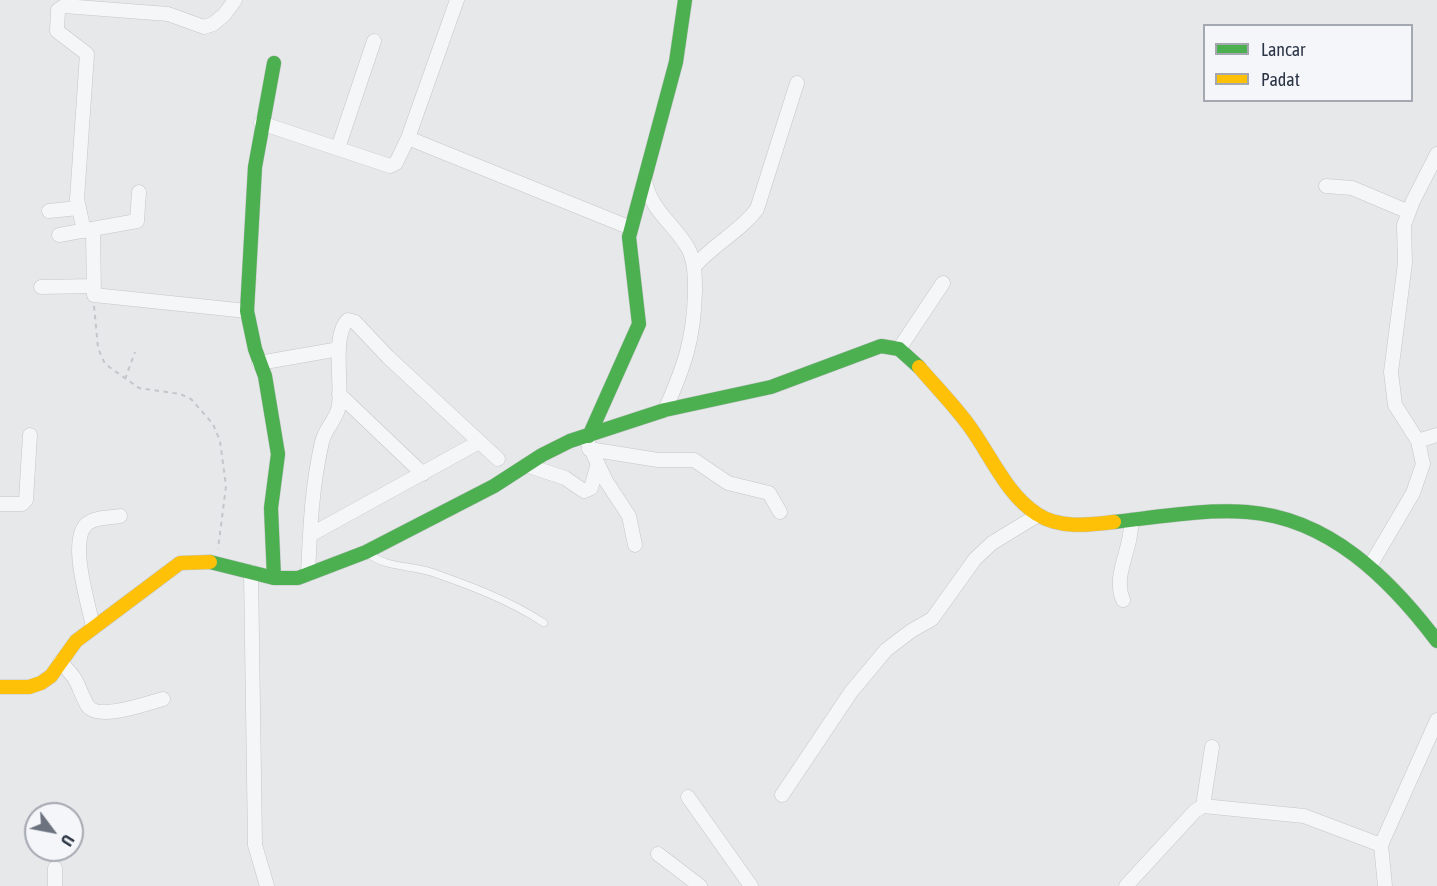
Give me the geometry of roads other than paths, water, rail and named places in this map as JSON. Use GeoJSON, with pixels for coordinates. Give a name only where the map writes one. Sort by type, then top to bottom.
{"type":"FeatureCollection","features":[{"type":"Feature","properties":{"kind":"street"},"geometry":{"type":"LineString","coordinates":[[93,290],[88,231],[78,208],[78,166],[87,54],[57,31],[58,10],[64,6],[168,14],[204,27],[213,24],[224,15],[235,0]]}},
{"type":"Feature","properties":{"kind":"street"},"geometry":{"type":"LineString","coordinates":[[261,123],[390,165],[396,163],[408,138],[457,0]]}},
{"type":"Feature","properties":{"kind":"street"},"geometry":{"type":"LineString","coordinates":[[635,545],[629,516],[597,467],[588,440],[639,324],[629,237],[676,62],[683,12]]}},
{"type":"Feature","properties":{"kind":"street"},"geometry":{"type":"LineString","coordinates":[[338,148],[374,40]]}},
{"type":"Feature","properties":{"kind":"street"},"geometry":{"type":"LineString","coordinates":[[274,63],[261,123],[255,167],[247,311],[265,376],[278,454],[271,507],[274,578]]}},
{"type":"Feature","properties":{"kind":"street"},"geometry":{"type":"LineString","coordinates":[[694,267],[707,252],[751,218],[757,209],[797,82]]}},
{"type":"Feature","properties":{"kind":"street"},"geometry":{"type":"LineString","coordinates":[[408,138],[631,228]]}},
{"type":"Feature","properties":{"kind":"street"},"geometry":{"type":"LineString","coordinates":[[1370,566],[1420,477],[1422,453],[1418,441],[1395,405],[1391,389],[1395,323],[1405,263],[1404,239],[1409,212],[1437,154]]}},
{"type":"Feature","properties":{"kind":"street"},"geometry":{"type":"LineString","coordinates":[[644,179],[648,195],[660,215],[689,251],[694,267],[694,318],[690,349],[665,410]]}},
{"type":"Feature","properties":{"kind":"street"},"geometry":{"type":"LineString","coordinates":[[1326,186],[1352,188],[1409,212]]}},
{"type":"Feature","properties":{"kind":"street"},"geometry":{"type":"LineString","coordinates":[[59,236],[137,221],[139,192]]}},
{"type":"Feature","properties":{"kind":"street"},"geometry":{"type":"LineString","coordinates":[[49,211],[78,208]]}},
{"type":"Feature","properties":{"kind":"street"},"geometry":{"type":"LineString","coordinates":[[899,349],[943,283]]}},
{"type":"Feature","properties":{"kind":"street"},"geometry":{"type":"LineString","coordinates":[[41,287],[93,290],[247,311]]}},
{"type":"Feature","properties":{"kind":"street"},"geometry":{"type":"LineString","coordinates":[[308,574],[314,479],[326,428],[339,406],[339,348],[344,324],[348,320],[355,322],[388,357],[498,459]]}},
{"type":"Feature","properties":{"kind":"street"},"geometry":{"type":"LineString","coordinates":[[0,687],[29,687],[41,683],[51,676],[76,641],[173,566],[196,560],[274,578],[298,578],[366,552],[485,491],[570,441],[588,440],[665,410],[771,387],[881,346],[899,349],[912,358],[960,414],[992,457],[1014,494],[1038,515],[1074,524],[1247,512],[1282,518],[1309,526],[1370,566],[1408,603],[1437,641]]}},
{"type":"Feature","properties":{"kind":"street"},"geometry":{"type":"LineString","coordinates":[[260,363],[339,348]]}},
{"type":"Feature","properties":{"kind":"street"},"geometry":{"type":"LineString","coordinates":[[339,394],[423,474]]}},
{"type":"Feature","properties":{"kind":"street"},"geometry":{"type":"LineString","coordinates":[[0,504],[22,504],[26,500],[30,435]]}},
{"type":"Feature","properties":{"kind":"street"},"geometry":{"type":"LineString","coordinates":[[1418,441],[1437,435]]}},
{"type":"Feature","properties":{"kind":"street"},"geometry":{"type":"LineString","coordinates":[[588,440],[658,460],[694,460],[728,483],[769,493],[780,512]]}},
{"type":"Feature","properties":{"kind":"street"},"geometry":{"type":"LineString","coordinates":[[310,535],[479,442]]}},
{"type":"Feature","properties":{"kind":"street"},"geometry":{"type":"LineString","coordinates":[[526,465],[565,478],[584,491],[591,488],[597,467]]}},
{"type":"Feature","properties":{"kind":"street"},"geometry":{"type":"LineString","coordinates":[[782,795],[851,692],[886,651],[911,631],[932,619],[975,559],[992,543],[1038,515]]}},
{"type":"Feature","properties":{"kind":"street"},"geometry":{"type":"LineString","coordinates":[[93,627],[88,595],[80,574],[78,558],[83,530],[91,521],[120,516]]}},
{"type":"Feature","properties":{"kind":"street"},"geometry":{"type":"LineString","coordinates":[[1123,600],[1118,581],[1130,547],[1131,520]]}},
{"type":"Feature","properties":{"kind":"street"},"geometry":{"type":"LineString","coordinates":[[251,572],[255,845],[267,886]]}},
{"type":"Feature","properties":{"kind":"street"},"geometry":{"type":"LineString","coordinates":[[60,662],[75,676],[88,706],[94,711],[122,711],[163,699]]}},
{"type":"Feature","properties":{"kind":"street"},"geometry":{"type":"LineString","coordinates":[[1385,886],[1381,845],[1437,720]]}},
{"type":"Feature","properties":{"kind":"street"},"geometry":{"type":"LineString","coordinates":[[1203,806],[1212,747]]}},
{"type":"Feature","properties":{"kind":"street"},"geometry":{"type":"LineString","coordinates":[[688,797],[751,886]]}},
{"type":"Feature","properties":{"kind":"street"},"geometry":{"type":"LineString","coordinates":[[1126,886],[1195,811],[1203,806],[1304,816],[1381,845]]}},
{"type":"Feature","properties":{"kind":"street"},"geometry":{"type":"LineString","coordinates":[[658,854],[700,886]]}},
{"type":"Feature","properties":{"kind":"street"},"geometry":{"type":"LineString","coordinates":[[55,886],[56,868]]}},
{"type":"Feature","properties":{"kind":"lane"},"geometry":{"type":"LineString","coordinates":[[366,552],[382,562],[430,572],[503,598],[544,623]]}}]}
